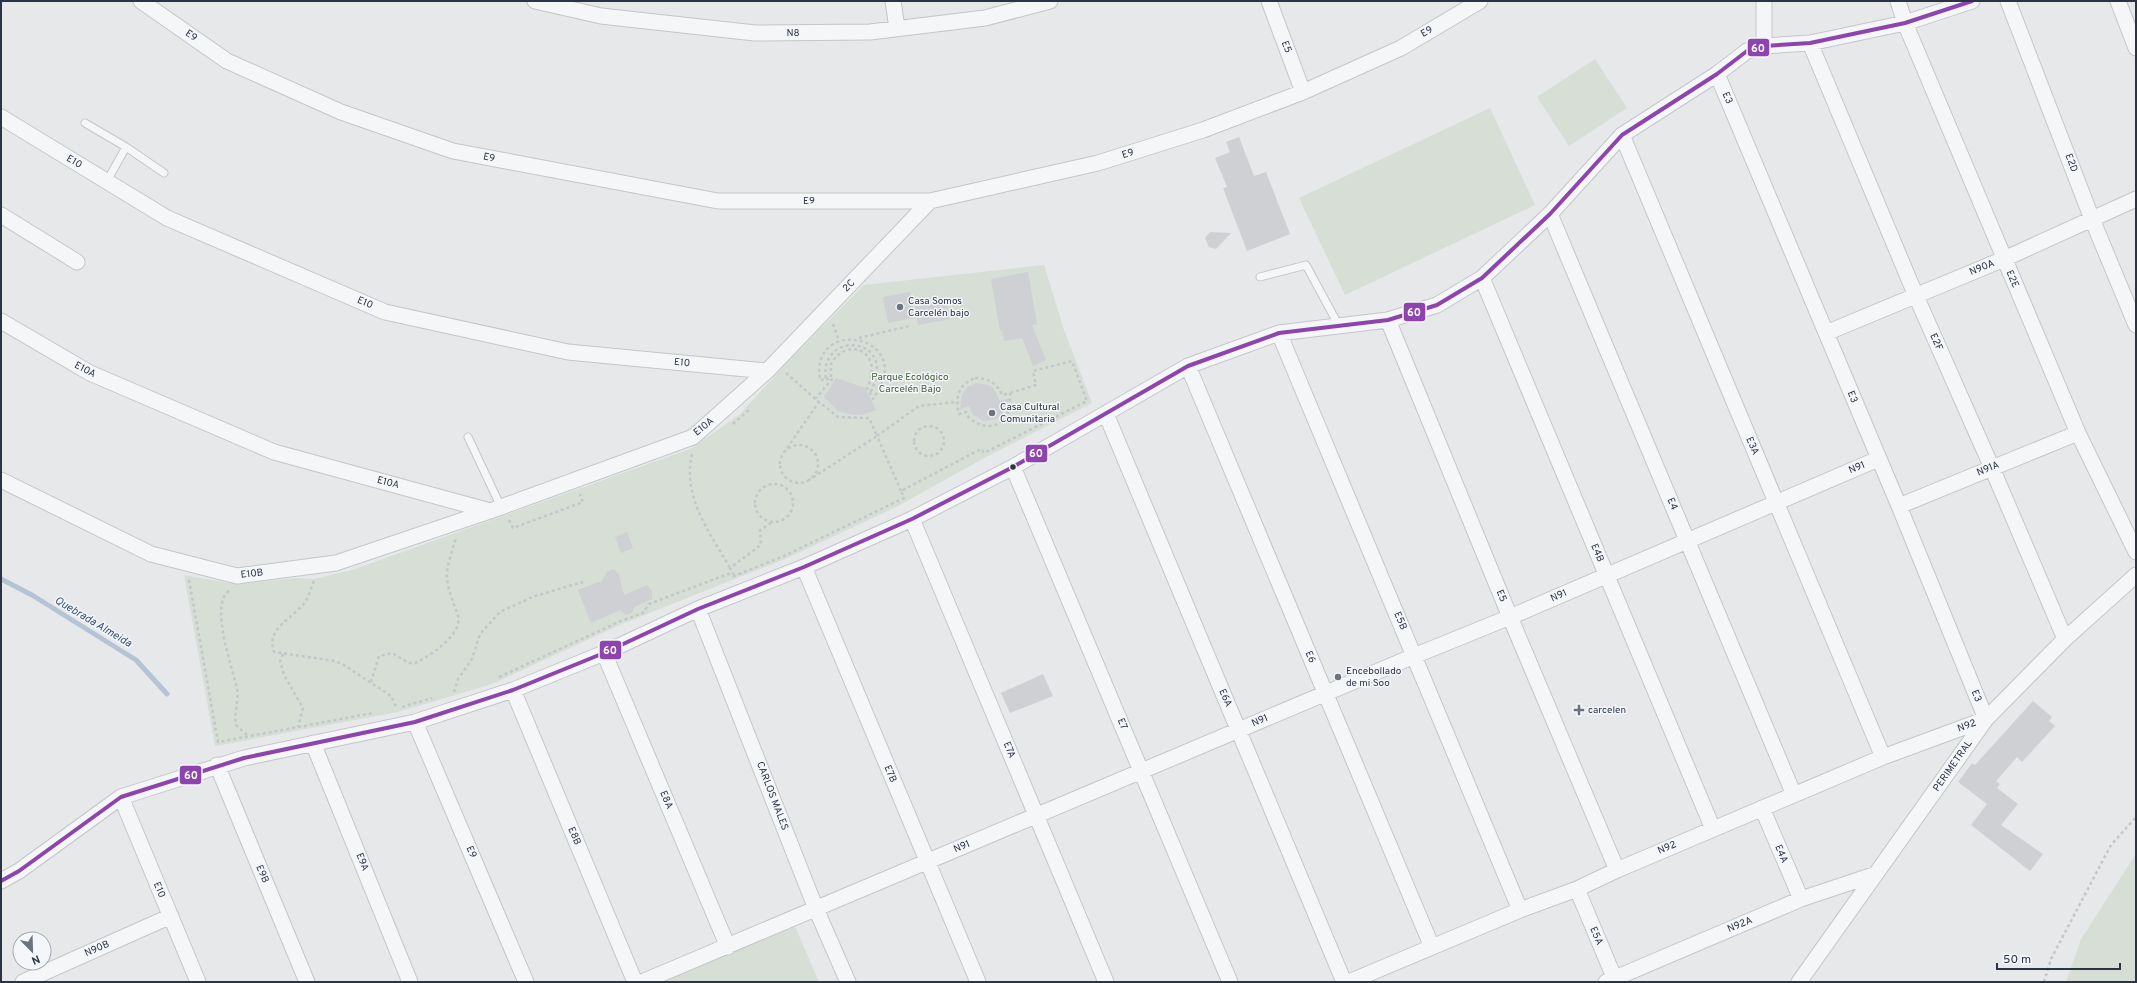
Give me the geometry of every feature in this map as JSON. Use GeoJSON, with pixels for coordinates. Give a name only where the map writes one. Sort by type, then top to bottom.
{"type":"FeatureCollection","features":[{"type":"Feature","properties":{"kind":"street","name":"E9"},"geometry":{"type":"LineString","coordinates":[[141,1],[227,61],[341,112],[453,151],[718,201],[930,201],[1098,163],[1203,130],[1304,92],[1401,48],[1480,1]]}},
{"type":"Feature","properties":{"kind":"street","name":"N8"},"geometry":{"type":"LineString","coordinates":[[535,1],[602,16],[755,33],[870,32],[985,18],[1050,1]]}},
{"type":"Feature","properties":{"kind":"street"},"geometry":{"type":"LineString","coordinates":[[893,1],[896,28]]}},
{"type":"Feature","properties":{"kind":"street","name":"E5"},"geometry":{"type":"LineString","coordinates":[[1269,1],[1304,92]]}},
{"type":"Feature","properties":{"kind":"street"},"geometry":{"type":"LineString","coordinates":[[1764,1],[1764,46]]}},
{"type":"Feature","properties":{"kind":"street","name":"E2E"},"geometry":{"type":"LineString","coordinates":[[1898,1],[1905,23],[2078,433],[2136,552]]}},
{"type":"Feature","properties":{"kind":"street"},"geometry":{"type":"LineString","coordinates":[[1,881],[19,871],[121,797],[216,765],[415,722],[513,690],[604,653],[698,610],[804,567],[912,518],[1013,467],[1188,366],[1278,333],[1388,320],[1437,305],[1482,278],[1550,214],[1622,135],[1717,74],[1747,51],[1764,46],[1810,43],[1905,23],[1972,1]]}},
{"type":"Feature","properties":{"kind":"street","name":"E2D"},"geometry":{"type":"LineString","coordinates":[[2008,1],[2092,219],[2136,325]]}},
{"type":"Feature","properties":{"kind":"street"},"geometry":{"type":"LineString","coordinates":[[2118,1],[2136,48]]}},
{"type":"Feature","properties":{"kind":"street","name":"E2F"},"geometry":{"type":"LineString","coordinates":[[1810,43],[1916,296],[2065,639]]}},
{"type":"Feature","properties":{"kind":"street","name":"E3"},"geometry":{"type":"LineString","coordinates":[[1717,74],[1899,506],[1986,719]]}},
{"type":"Feature","properties":{"kind":"street","name":"E10"},"geometry":{"type":"LineString","coordinates":[[1,117],[167,218],[385,312],[568,352],[773,374]]}},
{"type":"Feature","properties":{"kind":"street","name":"E3A"},"geometry":{"type":"LineString","coordinates":[[1622,135],[1883,757]]}},
{"type":"Feature","properties":{"kind":"street","name":"N90A"},"geometry":{"type":"LineString","coordinates":[[1826,333],[2004,259],[2136,199]]}},
{"type":"Feature","properties":{"kind":"street","name":"2C"},"geometry":{"type":"LineString","coordinates":[[773,374],[930,201]]}},
{"type":"Feature","properties":{"kind":"street","name":"E4"},"geometry":{"type":"LineString","coordinates":[[1550,214],[1794,794]]}},
{"type":"Feature","properties":{"kind":"street"},"geometry":{"type":"LineString","coordinates":[[1,215],[77,262]]}},
{"type":"Feature","properties":{"kind":"street","name":"E4B"},"geometry":{"type":"LineString","coordinates":[[1482,278],[1713,829]]}},
{"type":"Feature","properties":{"kind":"street","name":"E5"},"geometry":{"type":"LineString","coordinates":[[1388,320],[1510,617],[1618,870]]}},
{"type":"Feature","properties":{"kind":"street","name":"E10A"},"geometry":{"type":"LineString","coordinates":[[1,321],[90,373],[274,452],[499,512],[693,437],[773,374]]}},
{"type":"Feature","properties":{"kind":"street","name":"E5B"},"geometry":{"type":"LineString","coordinates":[[1278,333],[1520,910]]}},
{"type":"Feature","properties":{"kind":"street","name":"E6"},"geometry":{"type":"LineString","coordinates":[[1188,366],[1432,947]]}},
{"type":"Feature","properties":{"kind":"street","name":"E6A"},"geometry":{"type":"LineString","coordinates":[[1106,414],[1344,982]]}},
{"type":"Feature","properties":{"kind":"street","name":"N91A"},"geometry":{"type":"LineString","coordinates":[[1899,506],[2078,433]]}},
{"type":"Feature","properties":{"kind":"street","name":"N91"},"geometry":{"type":"LineString","coordinates":[[642,982],[728,947],[1325,693],[1510,617],[1606,574],[1878,459]]}},
{"type":"Feature","properties":{"kind":"street","name":"E7"},"geometry":{"type":"LineString","coordinates":[[1013,467],[1230,982]]}},
{"type":"Feature","properties":{"kind":"street","name":"E10B"},"geometry":{"type":"LineString","coordinates":[[1,480],[151,554],[237,576],[336,563],[499,512]]}},
{"type":"Feature","properties":{"kind":"street","name":"E7A"},"geometry":{"type":"LineString","coordinates":[[912,518],[1106,982]]}},
{"type":"Feature","properties":{"kind":"street","name":"E7B"},"geometry":{"type":"LineString","coordinates":[[804,567],[978,982]]}},
{"type":"Feature","properties":{"kind":"street","name":"PERIMETRAL"},"geometry":{"type":"LineString","coordinates":[[1799,982],[1986,719],[2065,639],[2136,575]]}},
{"type":"Feature","properties":{"kind":"street","name":"CARLOS MALES"},"geometry":{"type":"LineString","coordinates":[[698,610],[816,909],[848,982]]}},
{"type":"Feature","properties":{"kind":"street","name":"E8A"},"geometry":{"type":"LineString","coordinates":[[604,653],[728,947]]}},
{"type":"Feature","properties":{"kind":"street","name":"E8B"},"geometry":{"type":"LineString","coordinates":[[513,690],[635,982]]}},
{"type":"Feature","properties":{"kind":"street","name":"N92"},"geometry":{"type":"LineString","coordinates":[[1350,982],[1520,910],[1577,889],[1794,794],[1883,757],[1986,719]]}},
{"type":"Feature","properties":{"kind":"street","name":"E9"},"geometry":{"type":"LineString","coordinates":[[415,722],[526,982]]}},
{"type":"Feature","properties":{"kind":"street","name":"E9A"},"geometry":{"type":"LineString","coordinates":[[313,743],[410,982]]}},
{"type":"Feature","properties":{"kind":"street","name":"E9B"},"geometry":{"type":"LineString","coordinates":[[216,765],[307,982]]}},
{"type":"Feature","properties":{"kind":"street","name":"E10"},"geometry":{"type":"LineString","coordinates":[[121,797],[198,982]]}},
{"type":"Feature","properties":{"kind":"street","name":"E4A"},"geometry":{"type":"LineString","coordinates":[[1762,808],[1801,899]]}},
{"type":"Feature","properties":{"kind":"street"},"geometry":{"type":"LineString","coordinates":[[1,869],[19,871]]}},
{"type":"Feature","properties":{"kind":"street","name":"N92A"},"geometry":{"type":"LineString","coordinates":[[1612,981],[1801,899],[1876,874]]}},
{"type":"Feature","properties":{"kind":"street","name":"E5A"},"geometry":{"type":"LineString","coordinates":[[1577,889],[1612,981]]}},
{"type":"Feature","properties":{"kind":"street","name":"N90B"},"geometry":{"type":"LineString","coordinates":[[23,982],[171,916]]}},
{"type":"Feature","properties":{"kind":"lane"},"geometry":{"type":"LineString","coordinates":[[85,123],[126,147],[164,173]]}},
{"type":"Feature","properties":{"kind":"lane"},"geometry":{"type":"LineString","coordinates":[[107,181],[126,147]]}},
{"type":"Feature","properties":{"kind":"lane"},"geometry":{"type":"LineString","coordinates":[[1260,277],[1306,265],[1339,326]]}},
{"type":"Feature","properties":{"kind":"lane"},"geometry":{"type":"LineString","coordinates":[[468,438],[499,512]]}},
{"type":"Feature","properties":{"kind":"path"},"geometry":{"type":"LineString","coordinates":[[827,327],[832,322],[839,341]]}},
{"type":"Feature","properties":{"kind":"path"},"geometry":{"type":"LineString","coordinates":[[857,339],[868,342],[877,350],[883,360],[885,371],[883,382],[873,399],[867,388],[872,378],[872,364],[868,357],[856,350],[848,350],[835,357],[830,371],[831,378],[820,380],[819,371],[821,360],[826,350],[839,341],[846,339],[857,339],[909,326]]}},
{"type":"Feature","properties":{"kind":"path"},"geometry":{"type":"LineString","coordinates":[[826,379],[825,371],[831,354],[838,348],[856,345],[865,348],[872,354],[877,362],[877,380],[870,393]]}},
{"type":"Feature","properties":{"kind":"path"},"geometry":{"type":"LineString","coordinates":[[901,491],[981,449],[984,454],[1087,401],[1072,361],[1033,371],[1036,385],[1002,395],[997,386],[991,381],[983,378],[975,378],[961,387],[956,402],[959,414],[966,412],[969,418],[976,424],[991,426],[1005,418],[1009,410],[1010,393]]}},
{"type":"Feature","properties":{"kind":"path"},"geometry":{"type":"LineString","coordinates":[[773,374],[784,371],[788,366]]}},
{"type":"Feature","properties":{"kind":"path"},"geometry":{"type":"LineString","coordinates":[[498,677],[621,621],[642,614],[649,604],[728,574],[734,576],[784,556],[904,498],[869,418],[838,417],[815,399],[784,371]]}},
{"type":"Feature","properties":{"kind":"path"},"geometry":{"type":"LineString","coordinates":[[815,399],[834,377]]}},
{"type":"Feature","properties":{"kind":"path"},"geometry":{"type":"LineString","coordinates":[[819,402],[784,452],[780,464],[784,477],[796,483],[809,480],[877,436],[919,406],[956,402]]}},
{"type":"Feature","properties":{"kind":"path"},"geometry":{"type":"LineString","coordinates":[[729,427],[742,418],[752,406]]}},
{"type":"Feature","properties":{"kind":"path"},"geometry":{"type":"LineString","coordinates":[[923,427],[934,427],[943,435],[944,446],[936,455],[924,456],[916,448],[915,436],[923,427]]}},
{"type":"Feature","properties":{"kind":"path"},"geometry":{"type":"LineString","coordinates":[[784,452],[795,445],[808,446],[813,451],[819,463],[818,470],[809,480]]}},
{"type":"Feature","properties":{"kind":"path"},"geometry":{"type":"LineString","coordinates":[[685,456],[692,453],[689,473],[696,508],[734,576]]}},
{"type":"Feature","properties":{"kind":"path"},"geometry":{"type":"LineString","coordinates":[[730,568],[761,545],[760,530],[771,523],[784,520],[789,516],[793,502],[788,490],[776,484],[770,484],[758,491],[754,504],[759,516],[771,523]]}},
{"type":"Feature","properties":{"kind":"path"},"geometry":{"type":"LineString","coordinates":[[499,512],[513,528],[583,502],[580,493],[587,490]]}},
{"type":"Feature","properties":{"kind":"path"},"geometry":{"type":"LineString","coordinates":[[371,682],[379,656],[392,653],[409,663],[415,663],[452,638],[458,624],[458,617],[449,594],[446,576],[457,536],[449,539]]}},
{"type":"Feature","properties":{"kind":"path"},"geometry":{"type":"LineString","coordinates":[[309,580],[314,579],[305,601],[287,620],[278,626],[272,635],[272,647],[274,652],[335,661],[371,682],[391,696],[397,709]]}},
{"type":"Feature","properties":{"kind":"path"},"geometry":{"type":"LineString","coordinates":[[196,581],[188,580],[218,742],[374,713]]}},
{"type":"Feature","properties":{"kind":"path"},"geometry":{"type":"LineString","coordinates":[[454,692],[458,679],[472,659],[480,634],[500,612],[535,596],[583,582]]}},
{"type":"Feature","properties":{"kind":"path"},"geometry":{"type":"LineString","coordinates":[[234,587],[226,592],[222,600],[222,620],[226,654],[237,689],[236,725],[248,736]]}},
{"type":"Feature","properties":{"kind":"path"},"geometry":{"type":"LineString","coordinates":[[283,654],[280,661],[284,675],[303,708],[298,727]]}},
{"type":"Feature","properties":{"kind":"path"},"geometry":{"type":"LineString","coordinates":[[447,694],[462,689]]}},
{"type":"Feature","properties":{"kind":"path"},"geometry":{"type":"LineString","coordinates":[[389,710],[433,698]]}},
{"type":"Feature","properties":{"kind":"path"},"geometry":{"type":"LineString","coordinates":[[2044,982],[2052,959],[2111,845],[2136,817]]}},
{"type":"Feature","properties":{"kind":"green space"},"geometry":{"type":"Polygon","coordinates":[[[1595,59],[1627,108],[1569,146],[1537,97],[1595,59]]]}},
{"type":"Feature","properties":{"kind":"green space"},"geometry":{"type":"Polygon","coordinates":[[[1490,108],[1535,205],[1345,295],[1299,198],[1490,108]]]}},
{"type":"Feature","properties":{"kind":"green space","name":"Parque Ecológico Carcelén Bajo"},"geometry":{"type":"Polygon","coordinates":[[[1044,265],[1064,330],[1092,403],[986,457],[896,507],[785,559],[622,624],[492,684],[398,712],[215,746],[184,575],[234,584],[297,578],[314,579],[352,570],[690,449],[739,415],[794,355],[864,285],[1044,265]]]}},
{"type":"Feature","properties":{"kind":"green space"},"geometry":{"type":"Polygon","coordinates":[[[2136,854],[2136,982],[2066,982],[2081,939],[2136,854]]]}},
{"type":"Feature","properties":{"kind":"green space"},"geometry":{"type":"Polygon","coordinates":[[[795,926],[819,982],[661,982],[795,926]]]}},
{"type":"Feature","properties":{"kind":"building"},"geometry":{"type":"Polygon","coordinates":[[[1239,137],[1254,176],[1266,172],[1290,234],[1247,251],[1223,188],[1227,187],[1215,158],[1230,152],[1226,142],[1239,137]]]}},
{"type":"Feature","properties":{"kind":"building"},"geometry":{"type":"Polygon","coordinates":[[[1210,232],[1231,233],[1216,249],[1209,247],[1205,238],[1210,232]]]}},
{"type":"Feature","properties":{"kind":"building"},"geometry":{"type":"Polygon","coordinates":[[[1028,272],[1037,324],[1032,325],[1046,360],[1033,366],[1022,338],[1004,341],[1002,330],[1000,330],[991,279],[1028,272]]]}},
{"type":"Feature","properties":{"kind":"building"},"geometry":{"type":"Polygon","coordinates":[[[910,292],[915,318],[888,323],[883,297],[910,292]]]}},
{"type":"Feature","properties":{"kind":"building"},"geometry":{"type":"Polygon","coordinates":[[[946,301],[950,319],[918,325],[915,307],[946,301]]]}},
{"type":"Feature","properties":{"kind":"building"},"geometry":{"type":"Polygon","coordinates":[[[836,378],[865,388],[876,410],[862,415],[854,415],[838,411],[824,397],[836,378]]]}},
{"type":"Feature","properties":{"kind":"building"},"geometry":{"type":"Polygon","coordinates":[[[976,383],[989,385],[994,389],[1000,401],[1010,398],[1001,415],[996,419],[984,421],[973,415],[969,406],[960,409],[962,395],[967,387],[976,383]]]}},
{"type":"Feature","properties":{"kind":"building"},"geometry":{"type":"Polygon","coordinates":[[[627,532],[633,548],[621,553],[615,537],[627,532]]]}},
{"type":"Feature","properties":{"kind":"building"},"geometry":{"type":"Polygon","coordinates":[[[614,569],[619,575],[624,595],[647,585],[652,591],[652,599],[634,607],[633,612],[626,615],[620,610],[591,623],[578,590],[602,581],[607,572],[614,569]]]}},
{"type":"Feature","properties":{"kind":"building"},"geometry":{"type":"Polygon","coordinates":[[[1043,674],[1053,696],[1010,713],[1001,693],[1043,674]]]}},
{"type":"Feature","properties":{"kind":"building"},"geometry":{"type":"Polygon","coordinates":[[[2033,701],[2052,717],[2049,721],[2055,726],[2022,762],[2017,757],[1996,781],[2000,784],[1997,788],[2018,804],[2001,825],[2043,854],[2030,871],[1971,825],[1987,804],[1958,782],[1972,763],[1975,765],[2033,701]]]}},
{"type":"Feature","properties":{"kind":"waterway","name":"Quebrada Almeida"},"geometry":{"type":"LineString","coordinates":[[1,579],[32,595],[136,660],[167,694]]}},
{"type":"Feature","properties":{"kind":"transit line","name":"60"},"geometry":{"type":"LineString","coordinates":[[1,881],[19,871],[121,797],[244,758],[415,722],[513,690],[604,653],[698,609],[804,567],[912,519],[1013,467],[1188,366],[1279,333],[1388,320],[1437,305],[1482,278],[1550,214],[1622,135],[1717,74],[1747,51],[1764,46],[1810,43],[1905,23],[1972,1]]}},
{"type":"Feature","properties":{"kind":"place","name":"Casa Somos Carcelén bajo"},"geometry":{"type":"Point","coordinates":[900,307]}},
{"type":"Feature","properties":{"kind":"place","name":"Casa Cultural Comunitaria"},"geometry":{"type":"Point","coordinates":[992,413]}},
{"type":"Feature","properties":{"kind":"place","name":"Encebollado de mi Soo"},"geometry":{"type":"Point","coordinates":[1338,677]}},
{"type":"Feature","properties":{"kind":"place","name":"carcelen"},"geometry":{"type":"Point","coordinates":[1579,710]}}]}
